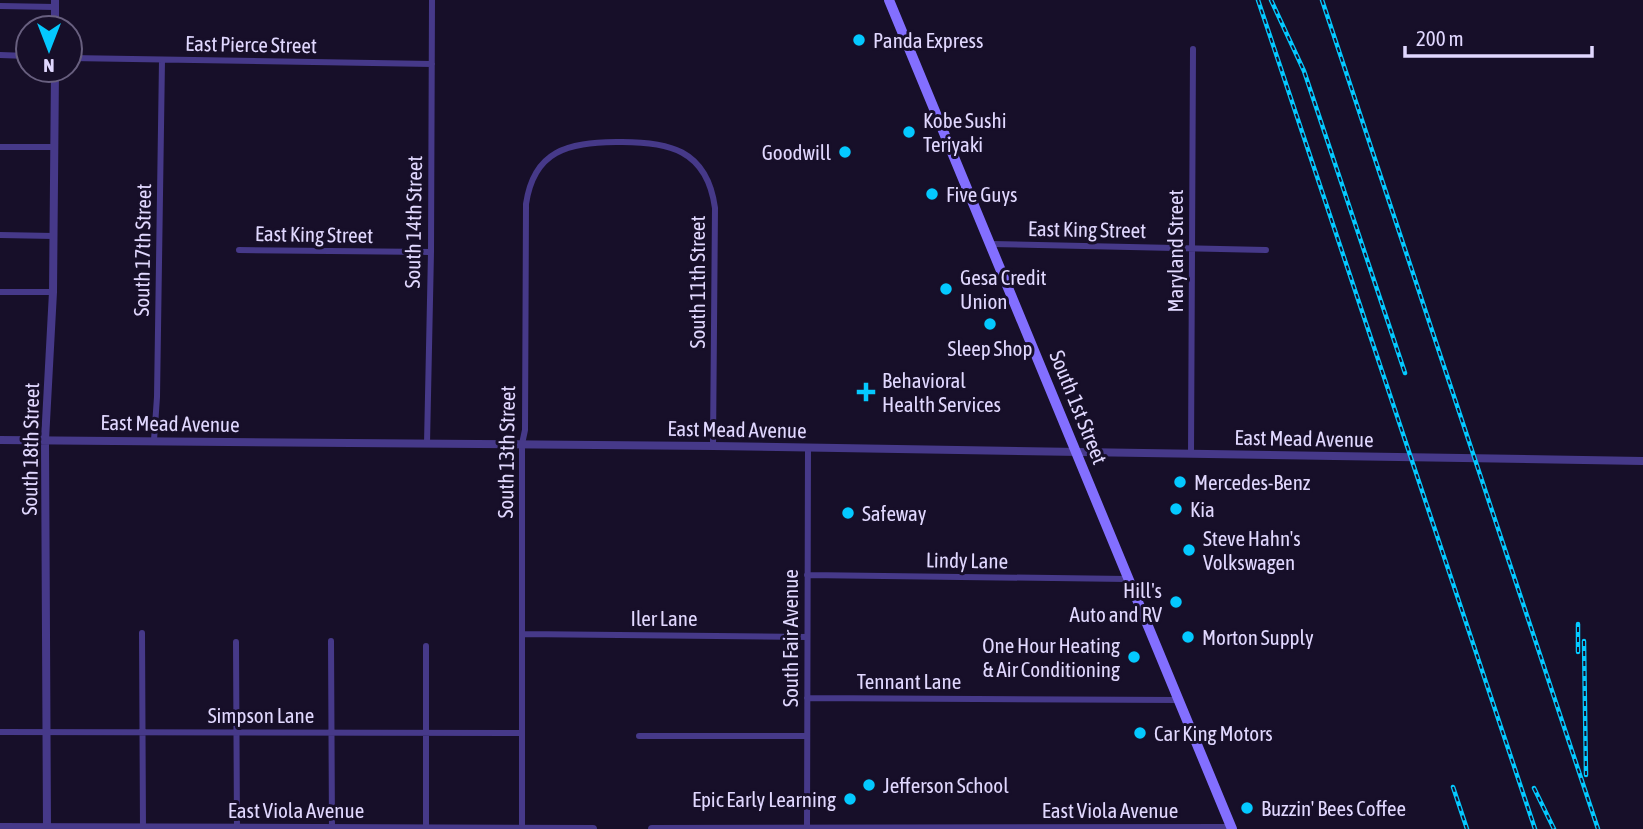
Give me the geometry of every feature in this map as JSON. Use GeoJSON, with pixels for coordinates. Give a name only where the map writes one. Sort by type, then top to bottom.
{"type":"FeatureCollection","features":[{"type":"Feature","properties":{"kind":"main road","name":"South 1st Street"},"geometry":{"type":"LineString","coordinates":[[889,0],[1232,828]]}},
{"type":"Feature","properties":{"kind":"street","name":"South 14th Street"},"geometry":{"type":"LineString","coordinates":[[427,444],[432,0]]}},
{"type":"Feature","properties":{"kind":"street"},"geometry":{"type":"LineString","coordinates":[[0,6],[55,3]]}},
{"type":"Feature","properties":{"kind":"street","name":"Maryland Street"},"geometry":{"type":"LineString","coordinates":[[1191,453],[1193,49]]}},
{"type":"Feature","properties":{"kind":"street","name":"East Pierce Street"},"geometry":{"type":"LineString","coordinates":[[84,58],[432,64]]}},
{"type":"Feature","properties":{"kind":"street","name":"South 17th Street"},"geometry":{"type":"LineString","coordinates":[[154,440],[162,60]]}},
{"type":"Feature","properties":{"kind":"street","name":"South 18th Street"},"geometry":{"type":"LineString","coordinates":[[47,828],[45,440],[53,292],[55,84]]}},
{"type":"Feature","properties":{"kind":"street","name":"South 13th Street"},"geometry":{"type":"LineString","coordinates":[[523,829],[522,444],[525,430],[526,204],[531,180],[545,160],[562,149],[582,143],[620,142]]}},
{"type":"Feature","properties":{"kind":"street","name":"South 11th Street"},"geometry":{"type":"LineString","coordinates":[[620,142],[659,143],[687,154],[701,169],[713,194],[716,221],[713,446]]}},
{"type":"Feature","properties":{"kind":"street"},"geometry":{"type":"LineString","coordinates":[[0,147],[54,148]]}},
{"type":"Feature","properties":{"kind":"street"},"geometry":{"type":"LineString","coordinates":[[0,235],[54,236]]}},
{"type":"Feature","properties":{"kind":"street","name":"East King Street"},"geometry":{"type":"LineString","coordinates":[[991,244],[1266,250]]}},
{"type":"Feature","properties":{"kind":"street","name":"East King Street"},"geometry":{"type":"LineString","coordinates":[[239,250],[431,253]]}},
{"type":"Feature","properties":{"kind":"street"},"geometry":{"type":"LineString","coordinates":[[0,292],[53,292]]}},
{"type":"Feature","properties":{"kind":"street","name":"East Mead Avenue"},"geometry":{"type":"LineString","coordinates":[[0,440],[808,447],[1643,461]]}},
{"type":"Feature","properties":{"kind":"street","name":"South Fair Avenue"},"geometry":{"type":"LineString","coordinates":[[807,829],[808,447]]}},
{"type":"Feature","properties":{"kind":"street","name":"Lindy Lane"},"geometry":{"type":"LineString","coordinates":[[807,575],[1127,579]]}},
{"type":"Feature","properties":{"kind":"street"},"geometry":{"type":"LineString","coordinates":[[142,633],[143,828]]}},
{"type":"Feature","properties":{"kind":"street","name":"Iler Lane"},"geometry":{"type":"LineString","coordinates":[[522,635],[807,637]]}},
{"type":"Feature","properties":{"kind":"street"},"geometry":{"type":"LineString","coordinates":[[331,641],[332,828]]}},
{"type":"Feature","properties":{"kind":"street"},"geometry":{"type":"LineString","coordinates":[[236,642],[237,828]]}},
{"type":"Feature","properties":{"kind":"street"},"geometry":{"type":"LineString","coordinates":[[426,646],[426,828]]}},
{"type":"Feature","properties":{"kind":"street","name":"Tennant Lane"},"geometry":{"type":"LineString","coordinates":[[807,698],[1178,700]]}},
{"type":"Feature","properties":{"kind":"street","name":"Simpson Lane"},"geometry":{"type":"LineString","coordinates":[[0,732],[522,733]]}},
{"type":"Feature","properties":{"kind":"street"},"geometry":{"type":"LineString","coordinates":[[639,736],[807,736]]}},
{"type":"Feature","properties":{"kind":"street","name":"East Viola Avenue"},"geometry":{"type":"LineString","coordinates":[[0,827],[593,829]]}},
{"type":"Feature","properties":{"kind":"street","name":"East Viola Avenue"},"geometry":{"type":"LineString","coordinates":[[652,829],[1232,828]]}},
{"type":"Feature","properties":{"kind":"railway"},"geometry":{"type":"LineString","coordinates":[[1258,0],[1535,829]]}},
{"type":"Feature","properties":{"kind":"railway"},"geometry":{"type":"LineString","coordinates":[[1271,0],[1304,71],[1405,373]]}},
{"type":"Feature","properties":{"kind":"railway"},"geometry":{"type":"LineString","coordinates":[[1322,0],[1598,829]]}},
{"type":"Feature","properties":{"kind":"railway"},"geometry":{"type":"LineString","coordinates":[[1578,624],[1578,652]]}},
{"type":"Feature","properties":{"kind":"railway"},"geometry":{"type":"LineString","coordinates":[[1584,641],[1586,775]]}},
{"type":"Feature","properties":{"kind":"railway"},"geometry":{"type":"LineString","coordinates":[[1453,787],[1467,829]]}},
{"type":"Feature","properties":{"kind":"railway"},"geometry":{"type":"LineString","coordinates":[[1534,788],[1554,829]]}},
{"type":"Feature","properties":{"kind":"place","name":"Panda Express"},"geometry":{"type":"Point","coordinates":[859,40]}},
{"type":"Feature","properties":{"kind":"place","name":"Kobe Sushi Teriyaki"},"geometry":{"type":"Point","coordinates":[909,132]}},
{"type":"Feature","properties":{"kind":"place","name":"Goodwill"},"geometry":{"type":"Point","coordinates":[845,152]}},
{"type":"Feature","properties":{"kind":"place","name":"Five Guys"},"geometry":{"type":"Point","coordinates":[932,194]}},
{"type":"Feature","properties":{"kind":"place","name":"Gesa Credit Union"},"geometry":{"type":"Point","coordinates":[946,289]}},
{"type":"Feature","properties":{"kind":"place","name":"Sleep Shop"},"geometry":{"type":"Point","coordinates":[990,324]}},
{"type":"Feature","properties":{"kind":"place","name":"Behavioral Health Services"},"geometry":{"type":"Point","coordinates":[866,392]}},
{"type":"Feature","properties":{"kind":"place","name":"Mercedes-Benz"},"geometry":{"type":"Point","coordinates":[1180,482]}},
{"type":"Feature","properties":{"kind":"place","name":"Kia"},"geometry":{"type":"Point","coordinates":[1176,509]}},
{"type":"Feature","properties":{"kind":"place","name":"Safeway"},"geometry":{"type":"Point","coordinates":[848,513]}},
{"type":"Feature","properties":{"kind":"place","name":"Steve Hahn's Volkswagen"},"geometry":{"type":"Point","coordinates":[1189,550]}},
{"type":"Feature","properties":{"kind":"place","name":"Hill's Auto and RV"},"geometry":{"type":"Point","coordinates":[1176,602]}},
{"type":"Feature","properties":{"kind":"place","name":"Morton Supply"},"geometry":{"type":"Point","coordinates":[1188,637]}},
{"type":"Feature","properties":{"kind":"place","name":"One Hour Heating & Air Conditioning"},"geometry":{"type":"Point","coordinates":[1134,657]}},
{"type":"Feature","properties":{"kind":"place","name":"Car King Motors"},"geometry":{"type":"Point","coordinates":[1140,733]}},
{"type":"Feature","properties":{"kind":"place","name":"Jefferson School"},"geometry":{"type":"Point","coordinates":[869,785]}},
{"type":"Feature","properties":{"kind":"place","name":"Epic Early Learning"},"geometry":{"type":"Point","coordinates":[850,799]}},
{"type":"Feature","properties":{"kind":"place","name":"Buzzin' Bees Coffee"},"geometry":{"type":"Point","coordinates":[1247,808]}}]}
